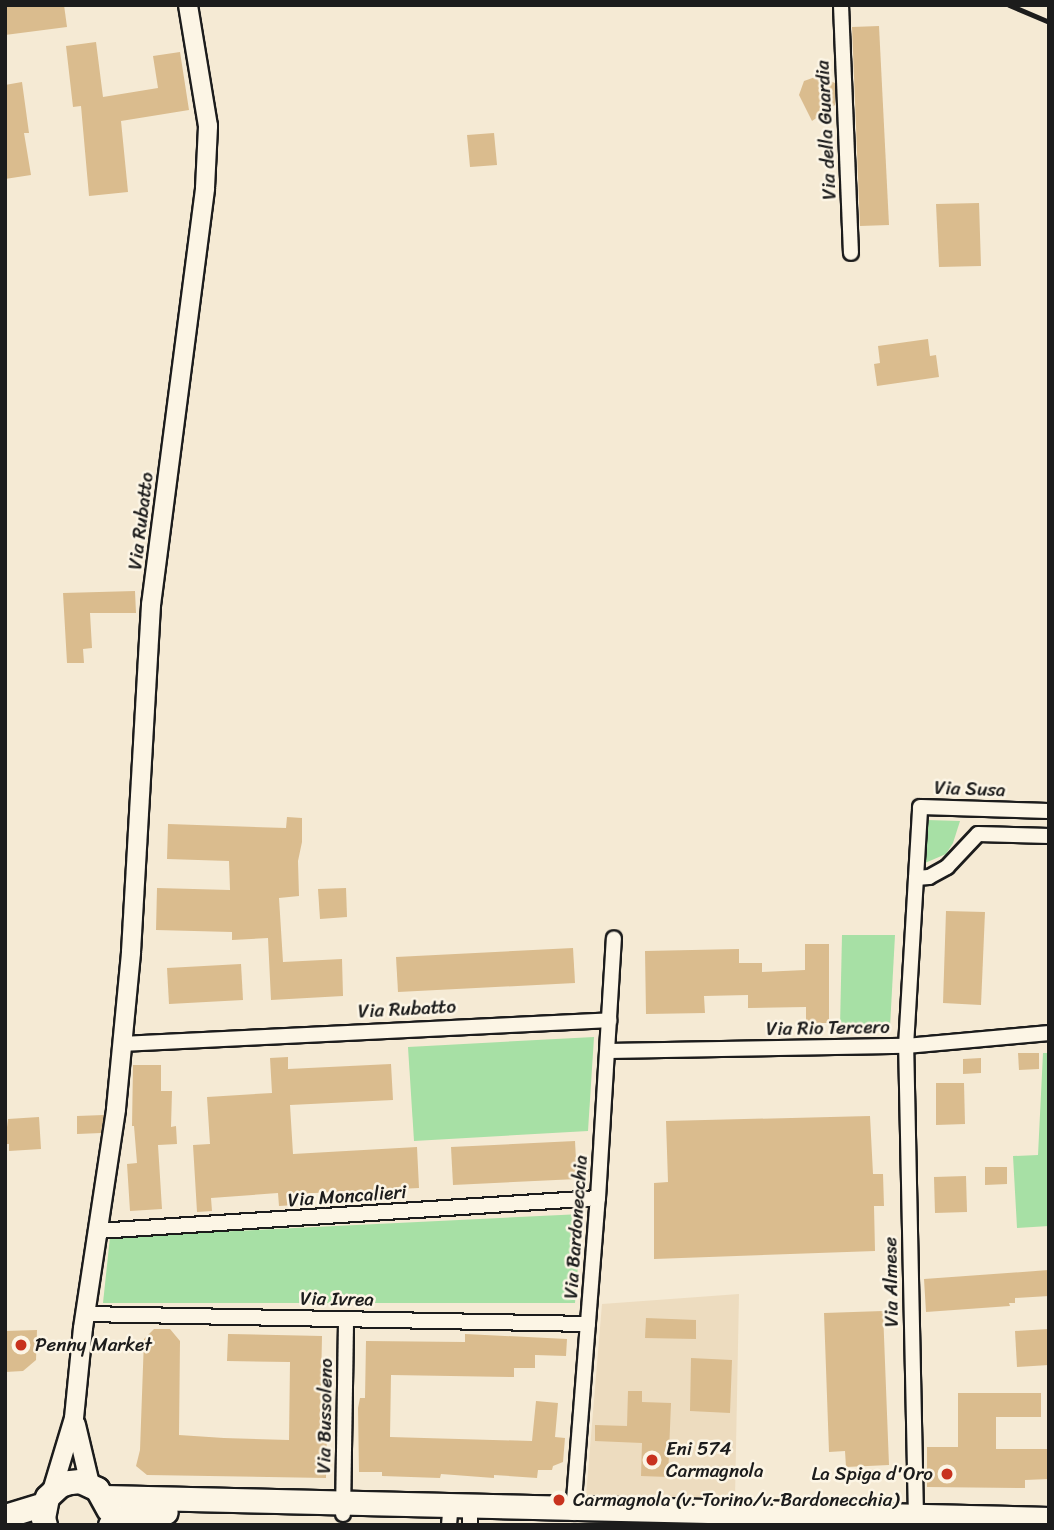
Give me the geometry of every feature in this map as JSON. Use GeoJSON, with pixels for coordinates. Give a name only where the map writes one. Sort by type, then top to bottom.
{"type":"FeatureCollection","features":[{"type":"Feature","properties":{"kind":"main road"},"geometry":{"type":"LineString","coordinates":[[5,1516],[47,1507],[70,1482],[97,1490],[460,1515],[573,1512],[1049,1519]]}},
{"type":"Feature","properties":{"kind":"main road"},"geometry":{"type":"LineString","coordinates":[[97,1490],[108,1506],[108,1525],[123,1518],[158,1512],[343,1509]]}},
{"type":"Feature","properties":{"kind":"street","name":"Via Rubatto"},"geometry":{"type":"LineString","coordinates":[[74,1418],[85,1314],[123,1044],[151,606],[208,156],[204,97],[188,5]]}},
{"type":"Feature","properties":{"kind":"street","name":"Via della Guardia"},"geometry":{"type":"LineString","coordinates":[[841,5],[851,254]]}},
{"type":"Feature","properties":{"kind":"street","name":"Via Susa"},"geometry":{"type":"LineString","coordinates":[[906,1046],[920,807],[1049,811]]}},
{"type":"Feature","properties":{"kind":"street"},"geometry":{"type":"LineString","coordinates":[[916,878],[929,877],[947,867],[978,834],[1049,836]]}},
{"type":"Feature","properties":{"kind":"street","name":"Via Bardonecchia"},"geometry":{"type":"LineString","coordinates":[[573,1512],[598,1198],[614,938]]}},
{"type":"Feature","properties":{"kind":"street","name":"Via Rubatto"},"geometry":{"type":"LineString","coordinates":[[123,1044],[609,1020]]}},
{"type":"Feature","properties":{"kind":"street","name":"Via Rio Tercero"},"geometry":{"type":"LineString","coordinates":[[608,1051],[906,1046],[1049,1034]]}},
{"type":"Feature","properties":{"kind":"street","name":"Via Almese"},"geometry":{"type":"LineString","coordinates":[[906,1046],[916,1517]]}},
{"type":"Feature","properties":{"kind":"street","name":"Via Moncalieri"},"geometry":{"type":"LineString","coordinates":[[98,1231],[598,1198]]}},
{"type":"Feature","properties":{"kind":"street","name":"Via Ivrea"},"geometry":{"type":"LineString","coordinates":[[85,1314],[588,1324]]}},
{"type":"Feature","properties":{"kind":"street","name":"Via Bussoleno"},"geometry":{"type":"LineString","coordinates":[[343,1509],[346,1318]]}},
{"type":"Feature","properties":{"kind":"street"},"geometry":{"type":"LineString","coordinates":[[74,1418],[97,1490]]}},
{"type":"Feature","properties":{"kind":"street"},"geometry":{"type":"LineString","coordinates":[[47,1507],[74,1418]]}},
{"type":"Feature","properties":{"kind":"shaded area"},"geometry":{"type":"Polygon","coordinates":[[[739,1294],[735,1498],[586,1496],[602,1304],[739,1294]]]}},
{"type":"Feature","properties":{"kind":"green space"},"geometry":{"type":"Polygon","coordinates":[[[927,820],[960,821],[953,843],[946,854],[925,863],[927,820]]]}},
{"type":"Feature","properties":{"kind":"green space"},"geometry":{"type":"Polygon","coordinates":[[[842,935],[895,935],[890,1027],[840,1028],[842,935]]]}},
{"type":"Feature","properties":{"kind":"green space"},"geometry":{"type":"Polygon","coordinates":[[[594,1037],[588,1131],[414,1141],[408,1047],[594,1037]]]}},
{"type":"Feature","properties":{"kind":"green space"},"geometry":{"type":"Polygon","coordinates":[[[1043,1053],[1049,1053],[1049,1226],[1017,1228],[1013,1156],[1038,1155],[1043,1053]]]}},
{"type":"Feature","properties":{"kind":"green space"},"geometry":{"type":"Polygon","coordinates":[[[582,1214],[575,1303],[103,1303],[110,1237],[582,1214]]]}},
{"type":"Feature","properties":{"kind":"building"},"geometry":{"type":"Polygon","coordinates":[[[5,5],[64,5],[67,27],[5,35],[5,5]]]}},
{"type":"Feature","properties":{"kind":"building"},"geometry":{"type":"Polygon","coordinates":[[[879,26],[889,225],[860,226],[852,27],[879,26]]]}},
{"type":"Feature","properties":{"kind":"building"},"geometry":{"type":"Polygon","coordinates":[[[96,42],[103,97],[158,88],[153,56],[180,52],[189,110],[121,121],[128,192],[89,196],[81,106],[73,107],[66,46],[96,42]]]}},
{"type":"Feature","properties":{"kind":"building"},"geometry":{"type":"Polygon","coordinates":[[[818,76],[835,83],[835,105],[812,121],[799,95],[804,81],[818,76]]]}},
{"type":"Feature","properties":{"kind":"building"},"geometry":{"type":"Polygon","coordinates":[[[22,82],[29,133],[24,133],[31,175],[5,179],[5,85],[22,82]]]}},
{"type":"Feature","properties":{"kind":"building"},"geometry":{"type":"Polygon","coordinates":[[[494,133],[497,165],[470,167],[467,135],[494,133]]]}},
{"type":"Feature","properties":{"kind":"building"},"geometry":{"type":"Polygon","coordinates":[[[979,203],[981,266],[939,267],[936,204],[979,203]]]}},
{"type":"Feature","properties":{"kind":"building"},"geometry":{"type":"Polygon","coordinates":[[[928,339],[930,356],[936,355],[939,377],[877,386],[874,364],[880,363],[878,346],[928,339]]]}},
{"type":"Feature","properties":{"kind":"building"},"geometry":{"type":"Polygon","coordinates":[[[135,591],[136,613],[90,613],[92,648],[83,649],[84,663],[67,663],[63,593],[135,591]]]}},
{"type":"Feature","properties":{"kind":"building"},"geometry":{"type":"Polygon","coordinates":[[[287,817],[302,818],[302,842],[298,861],[299,896],[279,898],[283,962],[342,959],[343,996],[271,1000],[268,938],[232,940],[232,932],[156,930],[157,888],[230,890],[229,861],[167,859],[168,824],[286,828],[287,817]]]}},
{"type":"Feature","properties":{"kind":"building"},"geometry":{"type":"Polygon","coordinates":[[[346,888],[347,917],[320,919],[318,889],[346,888]]]}},
{"type":"Feature","properties":{"kind":"building"},"geometry":{"type":"Polygon","coordinates":[[[946,911],[985,912],[981,1005],[943,1003],[946,911]]]}},
{"type":"Feature","properties":{"kind":"building"},"geometry":{"type":"Polygon","coordinates":[[[805,944],[829,944],[829,1023],[806,1023],[806,1007],[748,1008],[748,995],[704,996],[705,1013],[646,1014],[645,951],[739,949],[739,963],[762,963],[762,972],[805,970],[805,944]]]}},
{"type":"Feature","properties":{"kind":"building"},"geometry":{"type":"Polygon","coordinates":[[[573,948],[575,983],[398,992],[396,957],[573,948]]]}},
{"type":"Feature","properties":{"kind":"building"},"geometry":{"type":"Polygon","coordinates":[[[241,964],[243,1000],[169,1004],[167,968],[241,964]]]}},
{"type":"Feature","properties":{"kind":"building"},"geometry":{"type":"Polygon","coordinates":[[[1018,1053],[1039,1053],[1039,1069],[1019,1070],[1018,1053]]]}},
{"type":"Feature","properties":{"kind":"building"},"geometry":{"type":"Polygon","coordinates":[[[288,1057],[288,1069],[391,1064],[393,1100],[290,1105],[293,1154],[417,1147],[419,1188],[294,1194],[295,1205],[279,1206],[278,1193],[211,1198],[212,1211],[197,1212],[193,1145],[210,1144],[207,1097],[272,1093],[270,1058],[288,1057]]]}},
{"type":"Feature","properties":{"kind":"building"},"geometry":{"type":"Polygon","coordinates":[[[981,1058],[981,1073],[963,1074],[963,1059],[981,1058]]]}},
{"type":"Feature","properties":{"kind":"building"},"geometry":{"type":"Polygon","coordinates":[[[133,1065],[161,1065],[161,1091],[172,1091],[171,1127],[176,1126],[177,1144],[158,1145],[162,1209],[130,1211],[127,1164],[137,1163],[132,1126],[133,1065]]]}},
{"type":"Feature","properties":{"kind":"building"},"geometry":{"type":"Polygon","coordinates":[[[936,1083],[964,1083],[965,1124],[936,1125],[936,1083]]]}},
{"type":"Feature","properties":{"kind":"building"},"geometry":{"type":"Polygon","coordinates":[[[104,1115],[101,1133],[77,1134],[77,1116],[104,1115]]]}},
{"type":"Feature","properties":{"kind":"building"},"geometry":{"type":"Polygon","coordinates":[[[870,1116],[873,1174],[883,1174],[884,1206],[874,1206],[875,1251],[654,1259],[654,1183],[668,1182],[666,1121],[870,1116]]]}},
{"type":"Feature","properties":{"kind":"building"},"geometry":{"type":"Polygon","coordinates":[[[39,1117],[41,1149],[9,1151],[9,1144],[5,1144],[8,1119],[39,1117]]]}},
{"type":"Feature","properties":{"kind":"building"},"geometry":{"type":"Polygon","coordinates":[[[575,1141],[577,1179],[453,1185],[451,1147],[575,1141]]]}},
{"type":"Feature","properties":{"kind":"building"},"geometry":{"type":"Polygon","coordinates":[[[985,1167],[1007,1167],[1007,1184],[985,1185],[985,1167]]]}},
{"type":"Feature","properties":{"kind":"building"},"geometry":{"type":"Polygon","coordinates":[[[966,1176],[967,1212],[935,1213],[934,1177],[966,1176]]]}},
{"type":"Feature","properties":{"kind":"building"},"geometry":{"type":"Polygon","coordinates":[[[1049,1270],[1049,1296],[1015,1298],[1015,1303],[1009,1303],[1010,1306],[926,1312],[924,1279],[1049,1270]]]}},
{"type":"Feature","properties":{"kind":"building"},"geometry":{"type":"Polygon","coordinates":[[[883,1311],[889,1465],[846,1467],[845,1451],[829,1452],[824,1313],[883,1311]]]}},
{"type":"Feature","properties":{"kind":"building"},"geometry":{"type":"Polygon","coordinates":[[[646,1318],[696,1320],[696,1339],[645,1338],[646,1318]]]}},
{"type":"Feature","properties":{"kind":"building"},"geometry":{"type":"Polygon","coordinates":[[[154,1329],[170,1329],[180,1341],[179,1435],[224,1438],[289,1440],[290,1362],[227,1361],[228,1334],[322,1336],[320,1432],[327,1432],[326,1478],[147,1475],[136,1466],[140,1450],[144,1339],[154,1329]]]}},
{"type":"Feature","properties":{"kind":"building"},"geometry":{"type":"Polygon","coordinates":[[[1049,1329],[1049,1365],[1017,1367],[1015,1331],[1049,1329]]]}},
{"type":"Feature","properties":{"kind":"building","name":"Penny Market"},"geometry":{"type":"Polygon","coordinates":[[[37,1330],[36,1360],[23,1371],[5,1372],[5,1331],[37,1330]]]}},
{"type":"Feature","properties":{"kind":"building"},"geometry":{"type":"Polygon","coordinates":[[[465,1334],[567,1339],[566,1356],[535,1355],[535,1368],[514,1368],[514,1377],[391,1375],[390,1437],[532,1441],[536,1401],[558,1403],[555,1437],[565,1438],[563,1462],[553,1466],[552,1470],[538,1470],[537,1478],[441,1474],[440,1478],[382,1476],[382,1472],[359,1472],[358,1408],[360,1398],[365,1398],[366,1341],[465,1342],[465,1334]]]}},
{"type":"Feature","properties":{"kind":"building"},"geometry":{"type":"Polygon","coordinates":[[[691,1358],[732,1360],[730,1413],[690,1411],[691,1358]]]}},
{"type":"Feature","properties":{"kind":"building"},"geometry":{"type":"Polygon","coordinates":[[[628,1391],[642,1391],[642,1402],[671,1403],[668,1477],[641,1476],[642,1443],[595,1441],[595,1425],[627,1426],[628,1391]]]}},
{"type":"Feature","properties":{"kind":"building"},"geometry":{"type":"Polygon","coordinates":[[[958,1393],[1041,1393],[1041,1417],[996,1417],[996,1449],[1049,1449],[1049,1479],[1025,1480],[1025,1488],[927,1487],[927,1447],[958,1447],[958,1393]]]}},
{"type":"Feature","properties":{"kind":"railway"},"geometry":{"type":"LineString","coordinates":[[1009,5],[1049,22]]}},
{"type":"Feature","properties":{"kind":"place","name":"Penny Market"},"geometry":{"type":"Point","coordinates":[21,1345]}},
{"type":"Feature","properties":{"kind":"place","name":"Eni 574 Carmagnola"},"geometry":{"type":"Point","coordinates":[652,1460]}},
{"type":"Feature","properties":{"kind":"place","name":"La Spiga d'Oro"},"geometry":{"type":"Point","coordinates":[947,1474]}},
{"type":"Feature","properties":{"kind":"place","name":"Carmagnola (v. Torino/v. Bardonecchia)"},"geometry":{"type":"Point","coordinates":[559,1500]}}]}
